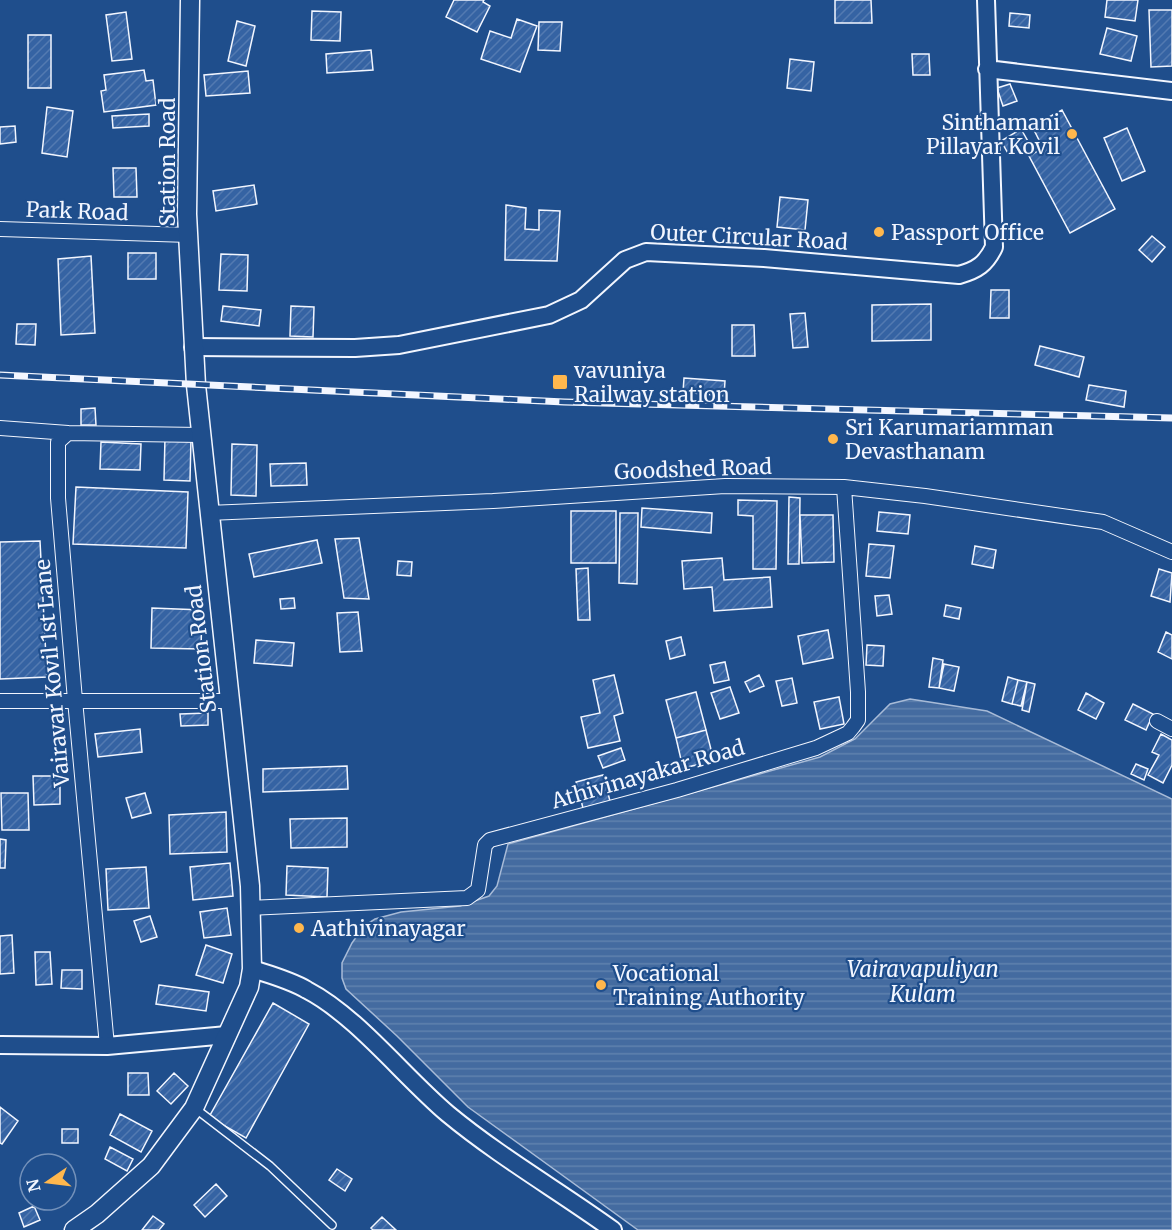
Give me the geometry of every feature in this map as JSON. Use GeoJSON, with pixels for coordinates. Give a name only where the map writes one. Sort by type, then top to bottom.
{"type":"FeatureCollection","features":[{"type":"Feature","properties":{"kind":"main road","name":"Station Road"},"geometry":{"type":"LineString","coordinates":[[74,1230],[97,1214],[151,1166],[194,1108],[249,987],[252,969],[251,908],[208,513],[193,347],[189,235],[190,0]]}},
{"type":"Feature","properties":{"kind":"street","name":"Outer Circular Road"},"geometry":{"type":"LineString","coordinates":[[193,347],[355,348],[399,345],[549,315],[581,300],[625,260],[646,252],[764,258],[959,275],[975,271],[988,259],[993,247],[986,0]]}},
{"type":"Feature","properties":{"kind":"street"},"geometry":{"type":"LineString","coordinates":[[987,69],[1172,91]]}},
{"type":"Feature","properties":{"kind":"street","name":"Park Road"},"geometry":{"type":"LineString","coordinates":[[0,229],[189,235]]}},
{"type":"Feature","properties":{"kind":"street"},"geometry":{"type":"LineString","coordinates":[[0,428],[68,433],[200,435]]}},
{"type":"Feature","properties":{"kind":"street","name":"Vairavar Kovil 1st Lane"},"geometry":{"type":"LineString","coordinates":[[68,433],[57,442],[56,459],[75,700],[107,1046]]}},
{"type":"Feature","properties":{"kind":"street","name":"Goodshed Road"},"geometry":{"type":"LineString","coordinates":[[208,513],[493,501],[726,486],[844,487],[925,496],[1103,522],[1172,552]]}},
{"type":"Feature","properties":{"kind":"street","name":"Athivinayakar Road"},"geometry":{"type":"LineString","coordinates":[[251,908],[467,897],[478,890],[485,845],[490,840],[677,790],[816,748],[848,733],[858,720],[859,711],[844,487]]}},
{"type":"Feature","properties":{"kind":"street"},"geometry":{"type":"LineString","coordinates":[[0,701],[230,701]]}},
{"type":"Feature","properties":{"kind":"street"},"geometry":{"type":"LineString","coordinates":[[1157,721],[1172,729]]}},
{"type":"Feature","properties":{"kind":"street"},"geometry":{"type":"LineString","coordinates":[[252,969],[278,976],[309,990],[343,1014],[448,1113],[494,1149],[613,1230]]}},
{"type":"Feature","properties":{"kind":"street"},"geometry":{"type":"LineString","coordinates":[[0,1045],[107,1046],[227,1035]]}},
{"type":"Feature","properties":{"kind":"lane"},"geometry":{"type":"LineString","coordinates":[[194,1108],[270,1166],[332,1226]]}},
{"type":"Feature","properties":{"kind":"water","name":"Vairavapuliyan Kulam"},"geometry":{"type":"Polygon","coordinates":[[[910,699],[987,711],[1172,799],[1172,1230],[638,1230],[468,1107],[346,989],[342,978],[342,963],[364,926],[375,919],[401,912],[460,906],[489,896],[497,886],[508,844],[820,757],[855,739],[890,704],[910,699]]]}},
{"type":"Feature","properties":{"kind":"building"},"geometry":{"type":"Polygon","coordinates":[[[454,0],[484,0],[483,2],[490,6],[477,32],[446,17],[454,0]]]}},
{"type":"Feature","properties":{"kind":"building"},"geometry":{"type":"Polygon","coordinates":[[[835,0],[871,0],[872,23],[835,23],[835,0]]]}},
{"type":"Feature","properties":{"kind":"building"},"geometry":{"type":"Polygon","coordinates":[[[1107,0],[1138,0],[1135,21],[1105,17],[1107,0]]]}},
{"type":"Feature","properties":{"kind":"building"},"geometry":{"type":"Polygon","coordinates":[[[1149,10],[1172,10],[1172,66],[1151,67],[1149,10]]]}},
{"type":"Feature","properties":{"kind":"building"},"geometry":{"type":"Polygon","coordinates":[[[312,11],[341,12],[340,41],[311,40],[312,11]]]}},
{"type":"Feature","properties":{"kind":"building"},"geometry":{"type":"Polygon","coordinates":[[[126,12],[132,59],[112,61],[106,15],[126,12]]]}},
{"type":"Feature","properties":{"kind":"building"},"geometry":{"type":"Polygon","coordinates":[[[1010,13],[1030,15],[1029,28],[1009,26],[1010,13]]]}},
{"type":"Feature","properties":{"kind":"building"},"geometry":{"type":"Polygon","coordinates":[[[517,19],[537,26],[520,72],[481,59],[490,31],[511,38],[517,19]]]}},
{"type":"Feature","properties":{"kind":"building"},"geometry":{"type":"Polygon","coordinates":[[[237,21],[255,26],[246,66],[228,61],[237,21]]]}},
{"type":"Feature","properties":{"kind":"building"},"geometry":{"type":"Polygon","coordinates":[[[539,22],[562,22],[560,51],[538,50],[539,22]]]}},
{"type":"Feature","properties":{"kind":"building"},"geometry":{"type":"Polygon","coordinates":[[[1107,28],[1137,36],[1131,61],[1100,54],[1107,28]]]}},
{"type":"Feature","properties":{"kind":"building"},"geometry":{"type":"Polygon","coordinates":[[[28,35],[51,35],[51,88],[28,88],[28,35]]]}},
{"type":"Feature","properties":{"kind":"building"},"geometry":{"type":"Polygon","coordinates":[[[371,50],[373,70],[327,73],[326,54],[371,50]]]}},
{"type":"Feature","properties":{"kind":"building"},"geometry":{"type":"Polygon","coordinates":[[[912,54],[929,54],[930,75],[913,75],[912,54]]]}},
{"type":"Feature","properties":{"kind":"building"},"geometry":{"type":"Polygon","coordinates":[[[790,59],[814,62],[811,91],[787,88],[790,59]]]}},
{"type":"Feature","properties":{"kind":"building"},"geometry":{"type":"Polygon","coordinates":[[[144,70],[146,81],[153,80],[156,105],[104,112],[101,91],[106,90],[104,75],[144,70]]]}},
{"type":"Feature","properties":{"kind":"building"},"geometry":{"type":"Polygon","coordinates":[[[248,71],[250,93],[206,96],[204,75],[248,71]]]}},
{"type":"Feature","properties":{"kind":"building"},"geometry":{"type":"Polygon","coordinates":[[[1010,84],[1017,101],[1003,106],[997,88],[1010,84]]]}},
{"type":"Feature","properties":{"kind":"building"},"geometry":{"type":"Polygon","coordinates":[[[47,107],[73,111],[67,157],[42,153],[47,107]]]}},
{"type":"Feature","properties":{"kind":"building"},"geometry":{"type":"Polygon","coordinates":[[[1062,110],[1115,209],[1070,233],[1029,156],[1043,148],[1032,126],[1062,110]]]}},
{"type":"Feature","properties":{"kind":"building"},"geometry":{"type":"Polygon","coordinates":[[[149,114],[149,126],[113,128],[112,116],[149,114]]]}},
{"type":"Feature","properties":{"kind":"building"},"geometry":{"type":"Polygon","coordinates":[[[15,126],[16,142],[0,144],[0,127],[15,126]]]}},
{"type":"Feature","properties":{"kind":"building"},"geometry":{"type":"Polygon","coordinates":[[[1127,128],[1145,171],[1122,181],[1104,138],[1127,128]]]}},
{"type":"Feature","properties":{"kind":"building"},"geometry":{"type":"Polygon","coordinates":[[[1021,129],[1029,143],[1009,155],[1001,141],[1021,129]]]}},
{"type":"Feature","properties":{"kind":"building"},"geometry":{"type":"Polygon","coordinates":[[[113,168],[136,168],[137,197],[114,197],[113,168]]]}},
{"type":"Feature","properties":{"kind":"building"},"geometry":{"type":"Polygon","coordinates":[[[254,185],[257,204],[216,211],[213,191],[254,185]]]}},
{"type":"Feature","properties":{"kind":"building"},"geometry":{"type":"Polygon","coordinates":[[[780,197],[808,200],[805,230],[777,227],[780,197]]]}},
{"type":"Feature","properties":{"kind":"building"},"geometry":{"type":"Polygon","coordinates":[[[506,205],[526,208],[525,229],[539,230],[539,210],[560,211],[557,261],[505,260],[506,205]]]}},
{"type":"Feature","properties":{"kind":"building"},"geometry":{"type":"Polygon","coordinates":[[[1152,236],[1165,247],[1152,262],[1139,250],[1152,236]]]}},
{"type":"Feature","properties":{"kind":"building"},"geometry":{"type":"Polygon","coordinates":[[[128,253],[156,253],[156,279],[128,279],[128,253]]]}},
{"type":"Feature","properties":{"kind":"building"},"geometry":{"type":"Polygon","coordinates":[[[221,254],[248,255],[247,291],[219,290],[221,254]]]}},
{"type":"Feature","properties":{"kind":"building"},"geometry":{"type":"Polygon","coordinates":[[[91,256],[95,333],[61,335],[58,259],[91,256]]]}},
{"type":"Feature","properties":{"kind":"building"},"geometry":{"type":"Polygon","coordinates":[[[991,290],[1009,290],[1009,318],[990,318],[991,290]]]}},
{"type":"Feature","properties":{"kind":"building"},"geometry":{"type":"Polygon","coordinates":[[[931,304],[931,340],[872,341],[872,305],[931,304]]]}},
{"type":"Feature","properties":{"kind":"building"},"geometry":{"type":"Polygon","coordinates":[[[223,306],[261,310],[259,326],[221,321],[223,306]]]}},
{"type":"Feature","properties":{"kind":"building"},"geometry":{"type":"Polygon","coordinates":[[[291,306],[314,307],[313,337],[290,336],[291,306]]]}},
{"type":"Feature","properties":{"kind":"building"},"geometry":{"type":"Polygon","coordinates":[[[805,313],[808,347],[793,348],[790,314],[805,313]]]}},
{"type":"Feature","properties":{"kind":"building"},"geometry":{"type":"Polygon","coordinates":[[[17,324],[36,324],[35,345],[16,344],[17,324]]]}},
{"type":"Feature","properties":{"kind":"building"},"geometry":{"type":"Polygon","coordinates":[[[732,325],[754,325],[755,356],[732,356],[732,325]]]}},
{"type":"Feature","properties":{"kind":"building"},"geometry":{"type":"Polygon","coordinates":[[[1040,346],[1084,357],[1079,377],[1035,365],[1040,346]]]}},
{"type":"Feature","properties":{"kind":"building"},"geometry":{"type":"Polygon","coordinates":[[[684,378],[725,381],[724,396],[683,392],[684,378]]]}},
{"type":"Feature","properties":{"kind":"building"},"geometry":{"type":"Polygon","coordinates":[[[1089,385],[1126,391],[1124,407],[1086,400],[1089,385]]]}},
{"type":"Feature","properties":{"kind":"building"},"geometry":{"type":"Polygon","coordinates":[[[95,408],[96,425],[81,425],[81,409],[95,408]]]}},
{"type":"Feature","properties":{"kind":"building"},"geometry":{"type":"Polygon","coordinates":[[[165,437],[191,438],[190,481],[164,480],[165,437]]]}},
{"type":"Feature","properties":{"kind":"building"},"geometry":{"type":"Polygon","coordinates":[[[101,442],[141,444],[140,470],[100,469],[101,442]]]}},
{"type":"Feature","properties":{"kind":"building"},"geometry":{"type":"Polygon","coordinates":[[[232,444],[257,445],[256,496],[231,495],[232,444]]]}},
{"type":"Feature","properties":{"kind":"building"},"geometry":{"type":"Polygon","coordinates":[[[306,463],[307,485],[271,486],[270,464],[306,463]]]}},
{"type":"Feature","properties":{"kind":"building"},"geometry":{"type":"Polygon","coordinates":[[[76,487],[188,492],[186,548],[73,544],[76,487]]]}},
{"type":"Feature","properties":{"kind":"building"},"geometry":{"type":"Polygon","coordinates":[[[789,497],[800,498],[799,564],[788,564],[789,497]]]}},
{"type":"Feature","properties":{"kind":"building"},"geometry":{"type":"Polygon","coordinates":[[[738,500],[777,501],[776,569],[753,569],[753,516],[738,515],[738,500]]]}},
{"type":"Feature","properties":{"kind":"building"},"geometry":{"type":"Polygon","coordinates":[[[642,508],[712,513],[711,533],[641,527],[642,508]]]}},
{"type":"Feature","properties":{"kind":"building"},"geometry":{"type":"Polygon","coordinates":[[[571,511],[616,511],[616,563],[571,563],[571,511]]]}},
{"type":"Feature","properties":{"kind":"building"},"geometry":{"type":"Polygon","coordinates":[[[879,512],[910,515],[908,534],[877,531],[879,512]]]}},
{"type":"Feature","properties":{"kind":"building"},"geometry":{"type":"Polygon","coordinates":[[[620,513],[638,513],[637,584],[619,583],[620,513]]]}},
{"type":"Feature","properties":{"kind":"building"},"geometry":{"type":"Polygon","coordinates":[[[800,515],[833,515],[834,562],[802,563],[800,515]]]}},
{"type":"Feature","properties":{"kind":"building"},"geometry":{"type":"Polygon","coordinates":[[[359,538],[369,599],[344,598],[335,539],[359,538]]]}},
{"type":"Feature","properties":{"kind":"building"},"geometry":{"type":"Polygon","coordinates":[[[317,540],[322,563],[254,577],[249,554],[317,540]]]}},
{"type":"Feature","properties":{"kind":"building"},"geometry":{"type":"Polygon","coordinates":[[[40,541],[47,677],[0,679],[0,542],[40,541]]]}},
{"type":"Feature","properties":{"kind":"building"},"geometry":{"type":"Polygon","coordinates":[[[869,544],[894,546],[890,578],[866,576],[869,544]]]}},
{"type":"Feature","properties":{"kind":"building"},"geometry":{"type":"Polygon","coordinates":[[[975,546],[996,550],[993,568],[972,564],[975,546]]]}},
{"type":"Feature","properties":{"kind":"building"},"geometry":{"type":"Polygon","coordinates":[[[722,558],[724,580],[770,577],[772,607],[714,611],[712,587],[684,589],[682,561],[722,558]]]}},
{"type":"Feature","properties":{"kind":"building"},"geometry":{"type":"Polygon","coordinates":[[[398,561],[412,562],[411,576],[397,575],[398,561]]]}},
{"type":"Feature","properties":{"kind":"building"},"geometry":{"type":"Polygon","coordinates":[[[588,568],[590,620],[578,620],[576,569],[588,568]]]}},
{"type":"Feature","properties":{"kind":"building"},"geometry":{"type":"Polygon","coordinates":[[[1159,569],[1172,573],[1170,602],[1151,596],[1159,569]]]}},
{"type":"Feature","properties":{"kind":"building"},"geometry":{"type":"Polygon","coordinates":[[[889,595],[892,614],[877,616],[875,596],[889,595]]]}},
{"type":"Feature","properties":{"kind":"building"},"geometry":{"type":"Polygon","coordinates":[[[294,598],[295,608],[281,609],[280,599],[294,598]]]}},
{"type":"Feature","properties":{"kind":"building"},"geometry":{"type":"Polygon","coordinates":[[[946,605],[961,608],[959,619],[944,616],[946,605]]]}},
{"type":"Feature","properties":{"kind":"building"},"geometry":{"type":"Polygon","coordinates":[[[152,608],[202,610],[201,649],[151,648],[152,608]]]}},
{"type":"Feature","properties":{"kind":"building"},"geometry":{"type":"Polygon","coordinates":[[[358,612],[362,651],[340,652],[337,613],[358,612]]]}},
{"type":"Feature","properties":{"kind":"building"},"geometry":{"type":"Polygon","coordinates":[[[828,630],[833,658],[803,664],[798,636],[828,630]]]}},
{"type":"Feature","properties":{"kind":"building"},"geometry":{"type":"Polygon","coordinates":[[[1166,632],[1172,635],[1172,659],[1158,652],[1166,632]]]}},
{"type":"Feature","properties":{"kind":"building"},"geometry":{"type":"Polygon","coordinates":[[[681,637],[685,655],[670,659],[666,641],[681,637]]]}},
{"type":"Feature","properties":{"kind":"building"},"geometry":{"type":"Polygon","coordinates":[[[256,640],[294,643],[292,666],[254,663],[256,640]]]}},
{"type":"Feature","properties":{"kind":"building"},"geometry":{"type":"Polygon","coordinates":[[[867,645],[884,646],[883,666],[866,665],[867,645]]]}},
{"type":"Feature","properties":{"kind":"building"},"geometry":{"type":"Polygon","coordinates":[[[933,658],[943,660],[939,688],[929,687],[933,658]]]}},
{"type":"Feature","properties":{"kind":"building"},"geometry":{"type":"Polygon","coordinates":[[[725,662],[729,680],[714,683],[710,665],[725,662]]]}},
{"type":"Feature","properties":{"kind":"building"},"geometry":{"type":"Polygon","coordinates":[[[944,664],[959,667],[954,691],[939,688],[944,664]]]}},
{"type":"Feature","properties":{"kind":"building"},"geometry":{"type":"Polygon","coordinates":[[[614,675],[623,713],[614,716],[620,741],[588,748],[581,717],[600,713],[593,680],[614,675]]]}},
{"type":"Feature","properties":{"kind":"building"},"geometry":{"type":"Polygon","coordinates":[[[759,675],[764,686],[750,692],[745,682],[759,675]]]}},
{"type":"Feature","properties":{"kind":"building"},"geometry":{"type":"Polygon","coordinates":[[[1008,677],[1018,680],[1012,704],[1002,701],[1008,677]]]}},
{"type":"Feature","properties":{"kind":"building"},"geometry":{"type":"Polygon","coordinates":[[[792,678],[797,703],[782,706],[776,681],[792,678]]]}},
{"type":"Feature","properties":{"kind":"building"},"geometry":{"type":"Polygon","coordinates":[[[1018,680],[1027,682],[1021,706],[1012,704],[1018,680]]]}},
{"type":"Feature","properties":{"kind":"building"},"geometry":{"type":"Polygon","coordinates":[[[1027,682],[1035,684],[1029,712],[1022,710],[1027,682]]]}},
{"type":"Feature","properties":{"kind":"building"},"geometry":{"type":"Polygon","coordinates":[[[730,687],[739,713],[720,719],[711,693],[730,687]]]}},
{"type":"Feature","properties":{"kind":"building"},"geometry":{"type":"Polygon","coordinates":[[[696,692],[706,730],[676,738],[666,700],[696,692]]]}},
{"type":"Feature","properties":{"kind":"building"},"geometry":{"type":"Polygon","coordinates":[[[1086,693],[1104,703],[1096,719],[1078,710],[1086,693]]]}},
{"type":"Feature","properties":{"kind":"building"},"geometry":{"type":"Polygon","coordinates":[[[839,697],[844,724],[820,729],[814,702],[839,697]]]}},
{"type":"Feature","properties":{"kind":"building"},"geometry":{"type":"Polygon","coordinates":[[[1133,704],[1153,714],[1146,730],[1125,720],[1133,704]]]}},
{"type":"Feature","properties":{"kind":"building"},"geometry":{"type":"Polygon","coordinates":[[[208,713],[208,725],[181,726],[180,714],[208,713]]]}},
{"type":"Feature","properties":{"kind":"building"},"geometry":{"type":"Polygon","coordinates":[[[140,729],[142,752],[98,757],[95,734],[140,729]]]}},
{"type":"Feature","properties":{"kind":"building"},"geometry":{"type":"Polygon","coordinates":[[[706,730],[714,761],[683,768],[676,738],[706,730]]]}},
{"type":"Feature","properties":{"kind":"building"},"geometry":{"type":"Polygon","coordinates":[[[1161,734],[1172,740],[1172,765],[1163,783],[1148,775],[1159,755],[1152,752],[1161,734]]]}},
{"type":"Feature","properties":{"kind":"building"},"geometry":{"type":"Polygon","coordinates":[[[621,748],[625,760],[603,768],[598,756],[621,748]]]}},
{"type":"Feature","properties":{"kind":"building"},"geometry":{"type":"Polygon","coordinates":[[[1136,764],[1148,769],[1144,780],[1131,774],[1136,764]]]}},
{"type":"Feature","properties":{"kind":"building"},"geometry":{"type":"Polygon","coordinates":[[[347,766],[348,789],[263,792],[263,769],[347,766]]]}},
{"type":"Feature","properties":{"kind":"building"},"geometry":{"type":"Polygon","coordinates":[[[603,775],[610,801],[583,808],[576,782],[603,775]]]}},
{"type":"Feature","properties":{"kind":"building"},"geometry":{"type":"Polygon","coordinates":[[[33,776],[60,776],[60,804],[34,805],[33,776]]]}},
{"type":"Feature","properties":{"kind":"building"},"geometry":{"type":"Polygon","coordinates":[[[1,793],[28,793],[29,830],[2,830],[1,793]]]}},
{"type":"Feature","properties":{"kind":"building"},"geometry":{"type":"Polygon","coordinates":[[[145,793],[151,813],[132,818],[126,798],[145,793]]]}},
{"type":"Feature","properties":{"kind":"building"},"geometry":{"type":"Polygon","coordinates":[[[226,812],[227,852],[170,854],[169,815],[226,812]]]}},
{"type":"Feature","properties":{"kind":"building"},"geometry":{"type":"Polygon","coordinates":[[[347,818],[347,847],[291,848],[290,819],[347,818]]]}},
{"type":"Feature","properties":{"kind":"building"},"geometry":{"type":"Polygon","coordinates":[[[0,839],[6,840],[5,868],[0,868],[0,839]]]}},
{"type":"Feature","properties":{"kind":"building"},"geometry":{"type":"Polygon","coordinates":[[[230,863],[233,896],[193,900],[190,867],[230,863]]]}},
{"type":"Feature","properties":{"kind":"building"},"geometry":{"type":"Polygon","coordinates":[[[287,866],[328,868],[327,897],[286,895],[287,866]]]}},
{"type":"Feature","properties":{"kind":"building"},"geometry":{"type":"Polygon","coordinates":[[[146,867],[149,908],[108,910],[106,869],[146,867]]]}},
{"type":"Feature","properties":{"kind":"building"},"geometry":{"type":"Polygon","coordinates":[[[227,908],[231,935],[204,938],[200,912],[227,908]]]}},
{"type":"Feature","properties":{"kind":"building"},"geometry":{"type":"Polygon","coordinates":[[[150,916],[157,937],[141,942],[134,921],[150,916]]]}},
{"type":"Feature","properties":{"kind":"building"},"geometry":{"type":"Polygon","coordinates":[[[12,935],[14,973],[0,974],[0,936],[12,935]]]}},
{"type":"Feature","properties":{"kind":"building"},"geometry":{"type":"Polygon","coordinates":[[[206,945],[232,954],[223,983],[196,975],[206,945]]]}},
{"type":"Feature","properties":{"kind":"building"},"geometry":{"type":"Polygon","coordinates":[[[35,952],[50,952],[52,984],[36,985],[35,952]]]}},
{"type":"Feature","properties":{"kind":"building"},"geometry":{"type":"Polygon","coordinates":[[[62,970],[82,970],[82,989],[61,988],[62,970]]]}},
{"type":"Feature","properties":{"kind":"building"},"geometry":{"type":"Polygon","coordinates":[[[159,985],[209,992],[206,1011],[156,1004],[159,985]]]}},
{"type":"Feature","properties":{"kind":"building"},"geometry":{"type":"Polygon","coordinates":[[[273,1003],[309,1024],[246,1138],[209,1117],[273,1003]]]}},
{"type":"Feature","properties":{"kind":"building"},"geometry":{"type":"Polygon","coordinates":[[[128,1073],[148,1073],[149,1095],[128,1095],[128,1073]]]}},
{"type":"Feature","properties":{"kind":"building"},"geometry":{"type":"Polygon","coordinates":[[[174,1073],[188,1086],[171,1104],[157,1091],[174,1073]]]}},
{"type":"Feature","properties":{"kind":"building"},"geometry":{"type":"Polygon","coordinates":[[[0,1107],[18,1121],[2,1144],[0,1143],[0,1107]]]}},
{"type":"Feature","properties":{"kind":"building"},"geometry":{"type":"Polygon","coordinates":[[[120,1114],[152,1131],[141,1152],[110,1135],[120,1114]]]}},
{"type":"Feature","properties":{"kind":"building"},"geometry":{"type":"Polygon","coordinates":[[[62,1129],[78,1129],[78,1143],[62,1143],[62,1129]]]}},
{"type":"Feature","properties":{"kind":"building"},"geometry":{"type":"Polygon","coordinates":[[[110,1147],[133,1159],[127,1171],[105,1159],[110,1147]]]}},
{"type":"Feature","properties":{"kind":"building"},"geometry":{"type":"Polygon","coordinates":[[[337,1169],[352,1179],[345,1191],[329,1180],[337,1169]]]}},
{"type":"Feature","properties":{"kind":"building"},"geometry":{"type":"Polygon","coordinates":[[[216,1184],[227,1196],[205,1217],[194,1205],[216,1184]]]}},
{"type":"Feature","properties":{"kind":"building"},"geometry":{"type":"Polygon","coordinates":[[[37,1212],[40,1220],[24,1227],[19,1213],[37,1212]]]}},
{"type":"Feature","properties":{"kind":"building"},"geometry":{"type":"Polygon","coordinates":[[[153,1216],[164,1224],[159,1230],[142,1230],[153,1216]]]}},
{"type":"Feature","properties":{"kind":"building"},"geometry":{"type":"Polygon","coordinates":[[[382,1217],[396,1230],[373,1230],[371,1228],[382,1217]]]}},
{"type":"Feature","properties":{"kind":"railway"},"geometry":{"type":"LineString","coordinates":[[0,375],[564,402],[1172,418]]}},
{"type":"Feature","properties":{"kind":"place","name":"Sinthamani Pillayar Kovil"},"geometry":{"type":"Point","coordinates":[1072,134]}},
{"type":"Feature","properties":{"kind":"place","name":"Passport Office"},"geometry":{"type":"Point","coordinates":[879,232]}},
{"type":"Feature","properties":{"kind":"place","name":"vavuniya Railway station"},"geometry":{"type":"Point","coordinates":[560,382]}},
{"type":"Feature","properties":{"kind":"place","name":"Sri Karumariamman Devasthanam"},"geometry":{"type":"Point","coordinates":[833,439]}},
{"type":"Feature","properties":{"kind":"place","name":"Aathivinayagar"},"geometry":{"type":"Point","coordinates":[299,928]}},
{"type":"Feature","properties":{"kind":"place","name":"Vocational Training Authority"},"geometry":{"type":"Point","coordinates":[601,985]}}]}
